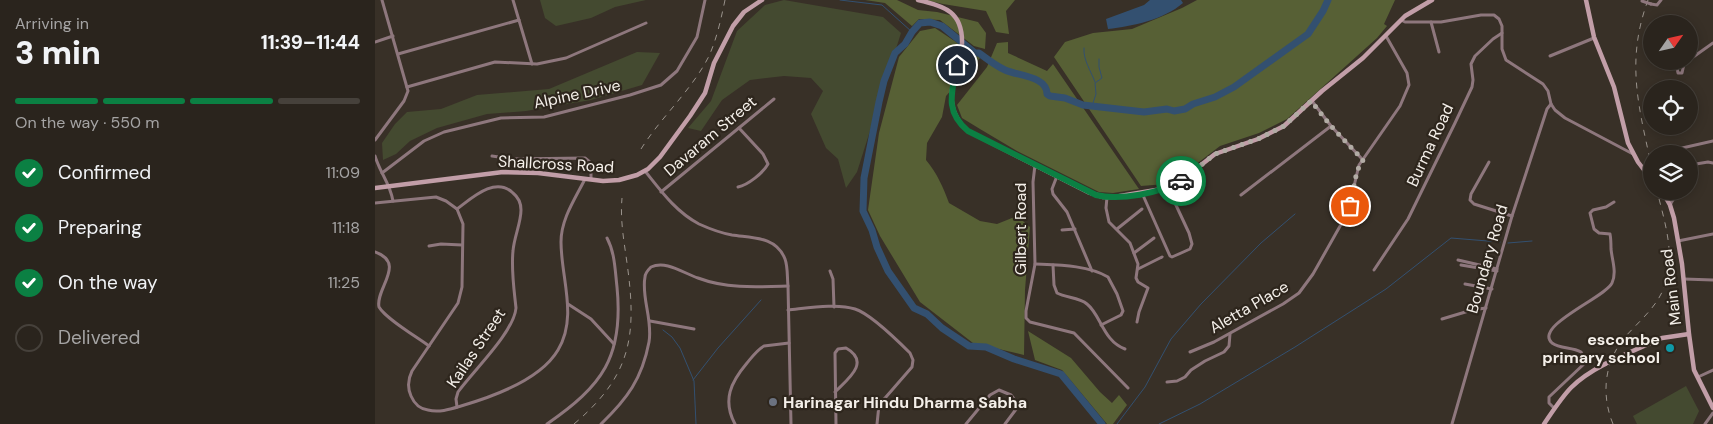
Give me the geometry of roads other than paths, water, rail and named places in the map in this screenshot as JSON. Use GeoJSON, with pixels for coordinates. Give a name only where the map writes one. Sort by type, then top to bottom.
{"type":"FeatureCollection","features":[{"type":"Feature","properties":{"kind":"street"},"geometry":{"type":"LineString","coordinates":[[375,140],[407,95],[407,87],[399,54],[382,0]]}},
{"type":"Feature","properties":{"kind":"street"},"geometry":{"type":"LineString","coordinates":[[513,0],[532,64]]}},
{"type":"Feature","properties":{"kind":"street","name":"Alpine Drive"},"geometry":{"type":"LineString","coordinates":[[382,173],[424,141],[444,132],[501,118],[544,117],[661,85],[677,72],[697,36],[705,0]]}},
{"type":"Feature","properties":{"kind":"street"},"geometry":{"type":"LineString","coordinates":[[918,0],[945,8],[957,19],[962,35],[951,105],[954,115],[961,124],[968,131],[1088,192],[1107,197],[1168,188],[1215,154],[1258,139],[1284,126],[1363,58],[1409,12],[1432,0]]}},
{"type":"Feature","properties":{"kind":"street"},"geometry":{"type":"LineString","coordinates":[[1586,0],[1595,37],[1614,87],[1628,143],[1633,155],[1643,168]]}},
{"type":"Feature","properties":{"kind":"street"},"geometry":{"type":"LineString","coordinates":[[1641,0],[1657,5],[1661,0]]}},
{"type":"Feature","properties":{"kind":"street","name":"Shallcross Road"},"geometry":{"type":"LineString","coordinates":[[375,188],[503,172],[538,173],[588,180],[619,180],[645,171],[660,157],[699,103],[714,63],[733,26],[744,12],[758,1]]}},
{"type":"Feature","properties":{"kind":"street"},"geometry":{"type":"LineString","coordinates":[[1400,20],[1405,22],[1431,22],[1491,14],[1499,19],[1502,33],[1502,49],[1506,60],[1543,84],[1548,91],[1551,104],[1555,110],[1565,118],[1633,155]]}},
{"type":"Feature","properties":{"kind":"street"},"geometry":{"type":"LineString","coordinates":[[399,54],[519,20]]}},
{"type":"Feature","properties":{"kind":"street"},"geometry":{"type":"LineString","coordinates":[[1431,22],[1439,52]]}},
{"type":"Feature","properties":{"kind":"street"},"geometry":{"type":"LineString","coordinates":[[407,87],[495,62],[532,64],[573,56],[646,23]]}},
{"type":"Feature","properties":{"kind":"street","name":"Burma Road"},"geometry":{"type":"LineString","coordinates":[[1373,270],[1408,219],[1459,114],[1473,83],[1473,60],[1479,51],[1502,33]]}},
{"type":"Feature","properties":{"kind":"street"},"geometry":{"type":"LineString","coordinates":[[375,42],[393,36]]}},
{"type":"Feature","properties":{"kind":"street","name":"Aletta Place"},"geometry":{"type":"LineString","coordinates":[[1190,352],[1230,334],[1283,304],[1304,288],[1343,222],[1350,206],[1357,171],[1400,106],[1409,85],[1407,73],[1386,36]]}},
{"type":"Feature","properties":{"kind":"street"},"geometry":{"type":"LineString","coordinates":[[1550,56],[1595,37]]}},
{"type":"Feature","properties":{"kind":"street"},"geometry":{"type":"LineString","coordinates":[[1698,54],[1713,43]]}},
{"type":"Feature","properties":{"kind":"street","name":"Davaram Street"},"geometry":{"type":"LineString","coordinates":[[661,192],[774,99]]}},
{"type":"Feature","properties":{"kind":"street"},"geometry":{"type":"LineString","coordinates":[[1311,101],[1331,126],[1363,160]]}},
{"type":"Feature","properties":{"kind":"street","name":"Boundary Road"},"geometry":{"type":"LineString","coordinates":[[1452,424],[1512,216],[1539,132],[1551,104]]}},
{"type":"Feature","properties":{"kind":"street"},"geometry":{"type":"LineString","coordinates":[[1241,195],[1331,126]]}},
{"type":"Feature","properties":{"kind":"street"},"geometry":{"type":"LineString","coordinates":[[738,187],[751,181],[768,164],[763,154],[739,128]]}},
{"type":"Feature","properties":{"kind":"street"},"geometry":{"type":"LineString","coordinates":[[1695,145],[1713,141]]}},
{"type":"Feature","properties":{"kind":"street"},"geometry":{"type":"LineString","coordinates":[[375,156],[390,187],[393,201]]}},
{"type":"Feature","properties":{"kind":"street"},"geometry":{"type":"LineString","coordinates":[[375,204],[436,197],[457,209],[463,224],[461,295],[454,311],[410,376],[409,390],[412,398],[418,405],[429,410],[440,411],[504,391],[550,361],[558,351],[563,340],[568,319],[562,235],[566,218],[588,180],[591,163],[585,158],[511,159],[492,156]]}},
{"type":"Feature","properties":{"kind":"street"},"geometry":{"type":"LineString","coordinates":[[1489,162],[1471,194],[1470,200],[1474,204],[1512,216]]}},
{"type":"Feature","properties":{"kind":"street"},"geometry":{"type":"LineString","coordinates":[[1698,164],[1708,162],[1713,164]]}},
{"type":"Feature","properties":{"kind":"street","name":"Gilbert Road"},"geometry":{"type":"LineString","coordinates":[[1035,165],[1033,182],[1035,264],[1026,310],[1027,318],[1030,322],[1064,329],[1073,333],[1128,388]]}},
{"type":"Feature","properties":{"kind":"street"},"geometry":{"type":"LineString","coordinates":[[645,171],[661,192],[682,213],[709,228],[728,234],[762,239],[773,244],[781,252],[785,259],[788,286],[791,424]]}},
{"type":"Feature","properties":{"kind":"street"},"geometry":{"type":"LineString","coordinates":[[1057,176],[1052,189],[1053,194],[1064,207],[1092,271]]}},
{"type":"Feature","properties":{"kind":"street","name":"Kailas Street"},"geometry":{"type":"LineString","coordinates":[[457,209],[483,191],[496,186],[513,192],[518,198],[521,209],[513,244],[512,260],[515,316],[504,334],[458,392],[456,399],[457,407]]}},
{"type":"Feature","properties":{"kind":"street"},"geometry":{"type":"LineString","coordinates":[[1142,193],[1162,240],[1172,257],[1189,249],[1192,244],[1168,188]]}},
{"type":"Feature","properties":{"kind":"street"},"geometry":{"type":"LineString","coordinates":[[1107,197],[1110,224],[1130,243],[1138,264],[1135,276],[1148,289],[1137,322]]}},
{"type":"Feature","properties":{"kind":"street","name":"Main Road"},"geometry":{"type":"LineString","coordinates":[[1668,200],[1678,242],[1684,279],[1693,362],[1697,378],[1711,399],[1713,408]]}},
{"type":"Feature","properties":{"kind":"street"},"geometry":{"type":"LineString","coordinates":[[1670,205],[1673,200]]}},
{"type":"Feature","properties":{"kind":"street"},"geometry":{"type":"LineString","coordinates":[[1554,408],[1549,403],[1549,397],[1586,360],[1581,352],[1553,343],[1549,338],[1549,334],[1562,319],[1604,292],[1613,282],[1614,259],[1610,234],[1599,233],[1593,229],[1591,214],[1593,210],[1614,202]]}},
{"type":"Feature","properties":{"kind":"street"},"geometry":{"type":"LineString","coordinates":[[1117,229],[1142,209]]}},
{"type":"Feature","properties":{"kind":"street"},"geometry":{"type":"LineString","coordinates":[[1063,230],[1075,229]]}},
{"type":"Feature","properties":{"kind":"street"},"geometry":{"type":"LineString","coordinates":[[1678,242],[1713,234]]}},
{"type":"Feature","properties":{"kind":"street"},"geometry":{"type":"LineString","coordinates":[[547,424],[574,404],[593,386],[610,359],[615,344],[618,330],[618,297],[613,251],[607,238]]}},
{"type":"Feature","properties":{"kind":"street"},"geometry":{"type":"LineString","coordinates":[[1134,253],[1154,238]]}},
{"type":"Feature","properties":{"kind":"street"},"geometry":{"type":"LineString","coordinates":[[429,246],[441,244],[462,245]]}},
{"type":"Feature","properties":{"kind":"street"},"geometry":{"type":"LineString","coordinates":[[375,252],[382,256],[388,266],[378,296],[379,307],[429,346]]}},
{"type":"Feature","properties":{"kind":"street"},"geometry":{"type":"LineString","coordinates":[[1137,270],[1162,257]]}},
{"type":"Feature","properties":{"kind":"street"},"geometry":{"type":"LineString","coordinates":[[1458,260],[1497,270]]}},
{"type":"Feature","properties":{"kind":"street"},"geometry":{"type":"LineString","coordinates":[[1035,264],[1092,271],[1106,275],[1111,280],[1123,310],[1121,315],[1101,325]]}},
{"type":"Feature","properties":{"kind":"street"},"geometry":{"type":"LineString","coordinates":[[601,424],[625,400],[635,384],[647,349],[650,321],[645,277],[648,269],[657,265],[665,265],[700,279],[721,284],[748,287],[788,286]]}},
{"type":"Feature","properties":{"kind":"street"},"geometry":{"type":"LineString","coordinates":[[1053,265],[1054,285],[1057,293],[1086,303],[1115,343],[1125,349]]}},
{"type":"Feature","properties":{"kind":"street"},"geometry":{"type":"LineString","coordinates":[[1461,265],[1497,270]]}},
{"type":"Feature","properties":{"kind":"street"},"geometry":{"type":"LineString","coordinates":[[830,271],[834,284],[834,307]]}},
{"type":"Feature","properties":{"kind":"street"},"geometry":{"type":"LineString","coordinates":[[1684,279],[1713,280]]}},
{"type":"Feature","properties":{"kind":"street"},"geometry":{"type":"LineString","coordinates":[[1465,284],[1491,289]]}},
{"type":"Feature","properties":{"kind":"street"},"geometry":{"type":"LineString","coordinates":[[567,304],[591,319],[615,344]]}},
{"type":"Feature","properties":{"kind":"street"},"geometry":{"type":"LineString","coordinates":[[789,310],[834,307],[850,308],[861,312],[907,349],[913,357],[912,367],[879,405],[877,424]]}},
{"type":"Feature","properties":{"kind":"street"},"geometry":{"type":"LineString","coordinates":[[1443,319],[1486,308]]}},
{"type":"Feature","properties":{"kind":"street"},"geometry":{"type":"LineString","coordinates":[[650,321],[694,329]]}},
{"type":"Feature","properties":{"kind":"street"},"geometry":{"type":"LineString","coordinates":[[1167,382],[1177,381],[1185,377],[1205,360],[1224,352],[1229,346],[1230,334]]}},
{"type":"Feature","properties":{"kind":"street"},"geometry":{"type":"LineString","coordinates":[[1545,423],[1561,397],[1574,384],[1605,364],[1659,339],[1689,334]]}},
{"type":"Feature","properties":{"kind":"street"},"geometry":{"type":"LineString","coordinates":[[735,424],[728,401],[730,388],[736,377],[764,346],[789,343]]}},
{"type":"Feature","properties":{"kind":"street"},"geometry":{"type":"LineString","coordinates":[[835,392],[858,365],[858,360],[846,348],[838,349],[835,353],[835,392],[837,424]]}},
{"type":"Feature","properties":{"kind":"street"},"geometry":{"type":"LineString","coordinates":[[1697,378],[1713,370]]}},
{"type":"Feature","properties":{"kind":"street"},"geometry":{"type":"LineString","coordinates":[[966,424],[990,395],[1002,390],[1015,398],[1018,406],[1005,424]]}},
{"type":"Feature","properties":{"kind":"street"},"geometry":{"type":"LineString","coordinates":[[1705,424],[1713,413]]}},
{"type":"Feature","properties":{"kind":"water"},"geometry":{"type":"Polygon","coordinates":[[[1150,0],[1181,0],[1183,3],[1157,18],[1108,29],[1106,19],[1144,5],[1150,0]]]}},
{"type":"Feature","properties":{"kind":"waterway"},"geometry":{"type":"LineString","coordinates":[[840,0],[882,5],[912,32]]}},
{"type":"Feature","properties":{"kind":"waterway"},"geometry":{"type":"LineString","coordinates":[[1102,424],[1061,374],[1014,359],[986,347],[969,346],[942,328],[927,314],[914,308],[888,271],[863,211],[864,178],[884,81],[895,53],[905,44],[920,23],[930,22],[942,26],[975,53],[979,53],[1002,68],[1037,80],[1046,88],[1047,94],[1050,96],[1065,98],[1083,105],[1144,112],[1167,109],[1174,111],[1185,109],[1234,87],[1308,34],[1328,0]]}},
{"type":"Feature","properties":{"kind":"waterway"},"geometry":{"type":"LineString","coordinates":[[1084,48],[1086,61],[1095,82]]}},
{"type":"Feature","properties":{"kind":"waterway"},"geometry":{"type":"LineString","coordinates":[[1092,106],[1096,94],[1095,83],[1102,78],[1099,59]]}},
{"type":"Feature","properties":{"kind":"waterway"},"geometry":{"type":"LineString","coordinates":[[1117,424],[1145,387],[1171,339],[1201,304],[1261,243],[1295,214]]}},
{"type":"Feature","properties":{"kind":"waterway"},"geometry":{"type":"LineString","coordinates":[[1159,424],[1200,404],[1295,347],[1386,289],[1451,238],[1500,242]]}},
{"type":"Feature","properties":{"kind":"waterway"},"geometry":{"type":"LineString","coordinates":[[1508,243],[1532,241]]}},
{"type":"Feature","properties":{"kind":"waterway"},"geometry":{"type":"LineString","coordinates":[[693,380],[718,348],[761,300]]}},
{"type":"Feature","properties":{"kind":"waterway"},"geometry":{"type":"LineString","coordinates":[[663,330],[672,337],[680,348],[694,381],[696,424]]}},
{"type":"Feature","properties":{"kind":"railway"},"geometry":{"type":"LineString","coordinates":[[641,149],[694,80],[709,56],[725,0]]}},
{"type":"Feature","properties":{"kind":"railway"},"geometry":{"type":"LineString","coordinates":[[1647,145],[1636,82],[1636,62],[1637,42],[1648,0]]}},
{"type":"Feature","properties":{"kind":"railway"},"geometry":{"type":"LineString","coordinates":[[574,424],[608,388],[619,371],[626,352],[630,333],[631,312],[622,222],[622,198]]}},
{"type":"Feature","properties":{"kind":"railway"},"geometry":{"type":"LineString","coordinates":[[1613,424],[1609,413],[1606,390],[1609,368],[1613,357],[1625,337],[1656,303],[1667,278],[1669,246],[1659,200]]}},
{"type":"Feature","properties":{"kind":"place","name":"escombe primary school"},"geometry":{"type":"Point","coordinates":[1670,348]}},
{"type":"Feature","properties":{"kind":"place","name":"Harinagar Hindu Dharma Sabha"},"geometry":{"type":"Point","coordinates":[773,402]}}]}
